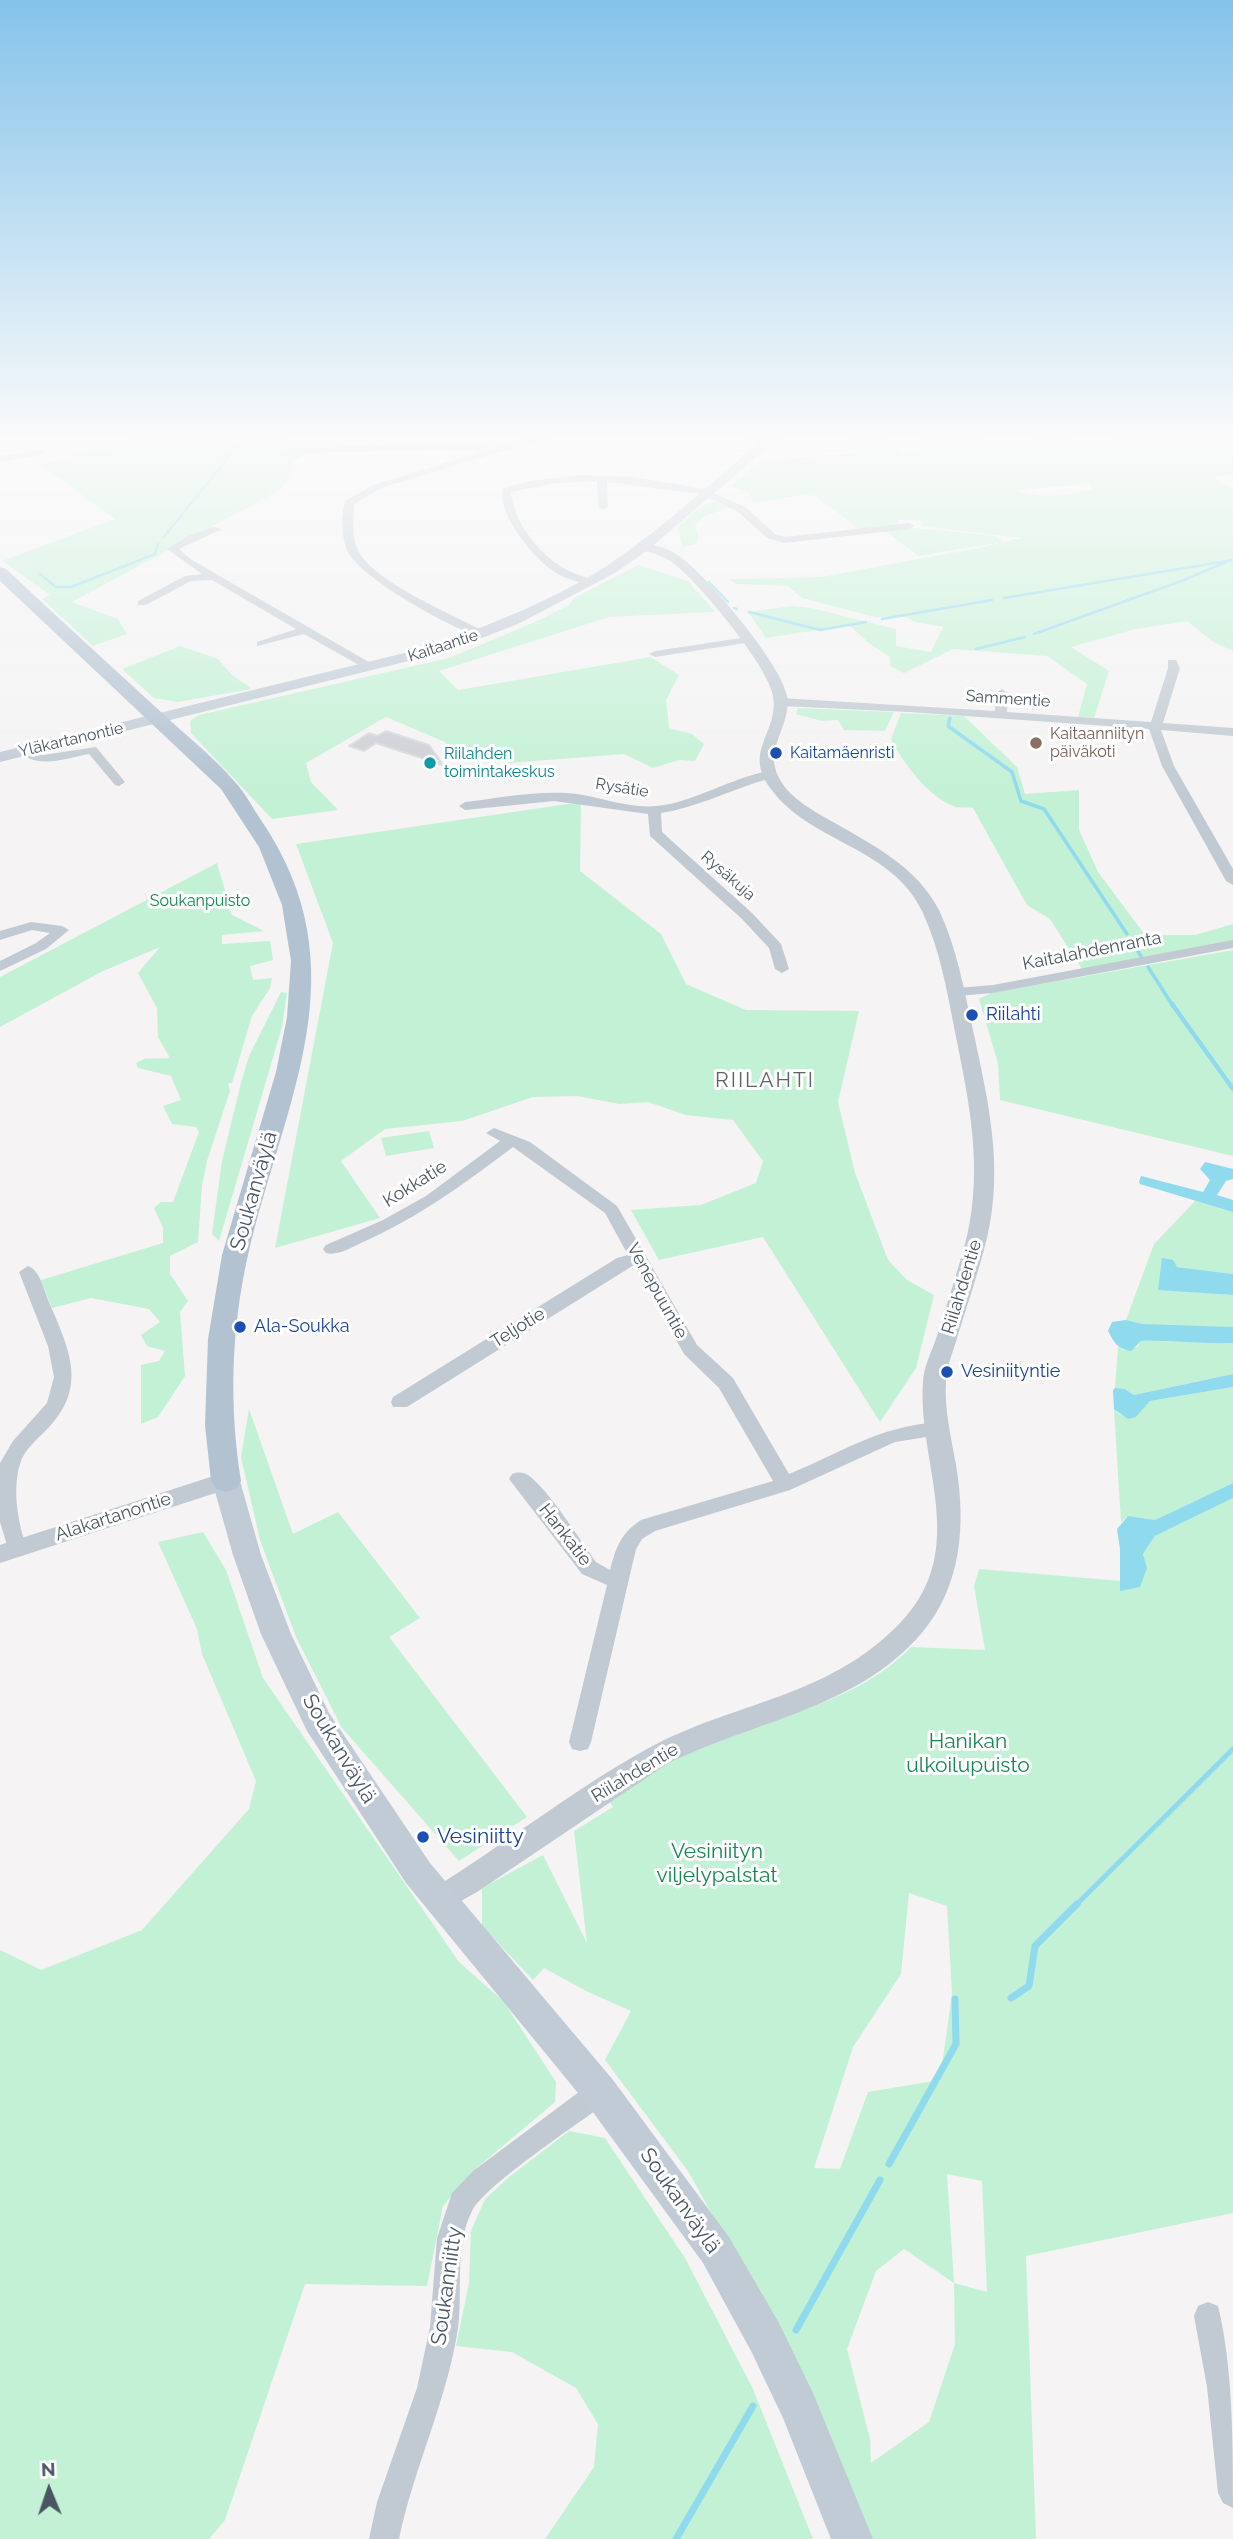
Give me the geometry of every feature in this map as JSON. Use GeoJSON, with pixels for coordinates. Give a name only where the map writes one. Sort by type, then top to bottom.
{"type":"FeatureCollection","features":[{"type":"Feature","properties":{"kind":"main road","name":"Kaitaantie"},"geometry":{"type":"LineString","coordinates":[[148,719],[443,648],[531,613],[589,582],[627,557]]}},
{"type":"Feature","properties":{"kind":"main road","name":"Soukanväylä"},"geometry":{"type":"LineString","coordinates":[[0,572],[148,719],[266,844],[278,866],[297,918],[302,947],[302,1000],[281,1103],[234,1258],[221,1359],[218,1412],[226,1481],[247,1555],[276,1634],[318,1722],[418,1873],[600,2092],[722,2260],[765,2337],[799,2407],[852,2539]]}},
{"type":"Feature","properties":{"kind":"main road","name":"Soukanväylä"},"geometry":{"type":"LineString","coordinates":[[0,587],[148,719]]}},
{"type":"Feature","properties":{"kind":"main road","name":"Yläkartanontie"},"geometry":{"type":"LineString","coordinates":[[0,754],[148,719]]}},
{"type":"Feature","properties":{"kind":"street"},"geometry":{"type":"LineString","coordinates":[[184,557],[370,667]]}},
{"type":"Feature","properties":{"kind":"street"},"geometry":{"type":"LineString","coordinates":[[357,557],[386,582],[481,634]]}},
{"type":"Feature","properties":{"kind":"street"},"geometry":{"type":"LineString","coordinates":[[544,557],[557,570],[589,582]]}},
{"type":"Feature","properties":{"kind":"street"},"geometry":{"type":"LineString","coordinates":[[673,557],[697,579],[769,667],[781,702],[778,718],[765,751],[769,775]]}},
{"type":"Feature","properties":{"kind":"street"},"geometry":{"type":"LineString","coordinates":[[142,603],[189,578],[214,577]]}},
{"type":"Feature","properties":{"kind":"street"},"geometry":{"type":"LineString","coordinates":[[261,644],[305,630]]}},
{"type":"Feature","properties":{"kind":"street"},"geometry":{"type":"LineString","coordinates":[[655,654],[748,640]]}},
{"type":"Feature","properties":{"kind":"street"},"geometry":{"type":"LineString","coordinates":[[1172,662],[1174,668],[1155,726],[1168,766],[1233,881]]}},
{"type":"Feature","properties":{"kind":"street"},"geometry":{"type":"LineString","coordinates":[[1001,715],[1002,693]]}},
{"type":"Feature","properties":{"kind":"street","name":"Sammentie"},"geometry":{"type":"LineString","coordinates":[[781,702],[1233,732]]}},
{"type":"Feature","properties":{"kind":"street"},"geometry":{"type":"LineString","coordinates":[[23,749],[31,757],[43,759],[92,750],[119,782]]}},
{"type":"Feature","properties":{"kind":"street","name":"Rysätie"},"geometry":{"type":"LineString","coordinates":[[465,806],[567,797],[628,809],[654,810],[685,804],[737,780],[769,775]]}},
{"type":"Feature","properties":{"kind":"street","name":"Riilahdentie"},"geometry":{"type":"LineString","coordinates":[[439,1900],[660,1755],[703,1735],[810,1699],[854,1678],[897,1643],[928,1605],[944,1569],[951,1541],[950,1513],[938,1429],[935,1375],[977,1235],[988,1178],[986,1133],[957,992],[928,905],[911,882],[898,870],[788,800],[769,775]]}},
{"type":"Feature","properties":{"kind":"street","name":"Rysäkuja"},"geometry":{"type":"LineString","coordinates":[[654,810],[654,833],[747,916],[776,947],[782,970]]}},
{"type":"Feature","properties":{"kind":"street"},"geometry":{"type":"LineString","coordinates":[[0,936],[31,926],[62,930],[41,946],[0,967]]}},
{"type":"Feature","properties":{"kind":"street","name":"Kaitalahdenranta"},"geometry":{"type":"LineString","coordinates":[[957,992],[993,989],[1233,944]]}},
{"type":"Feature","properties":{"kind":"street","name":"Venepuuntie"},"geometry":{"type":"LineString","coordinates":[[494,1133],[524,1146],[611,1210],[690,1349],[726,1383],[785,1484]]}},
{"type":"Feature","properties":{"kind":"street","name":"Kokkatie"},"geometry":{"type":"LineString","coordinates":[[332,1248],[389,1224],[432,1200],[512,1140]]}},
{"type":"Feature","properties":{"kind":"street","name":"Teljotie"},"geometry":{"type":"LineString","coordinates":[[400,1402],[623,1262],[638,1258]]}},
{"type":"Feature","properties":{"kind":"street"},"geometry":{"type":"LineString","coordinates":[[8,1552],[9,1471],[14,1454],[50,1412],[62,1390],[61,1357],[27,1272]]}},
{"type":"Feature","properties":{"kind":"street"},"geometry":{"type":"LineString","coordinates":[[580,1742],[626,1547],[635,1534],[648,1525],[750,1497],[785,1484],[874,1440],[897,1433],[938,1429]]}},
{"type":"Feature","properties":{"kind":"street","name":"Hankatie"},"geometry":{"type":"LineString","coordinates":[[519,1479],[531,1490],[589,1568],[602,1576],[618,1580]]}},
{"type":"Feature","properties":{"kind":"street","name":"Alakartanontie"},"geometry":{"type":"LineString","coordinates":[[8,1552],[226,1481]]}},
{"type":"Feature","properties":{"kind":"street","name":"Soukanniitty"},"geometry":{"type":"LineString","coordinates":[[384,2539],[393,2502],[433,2378],[444,2328],[450,2238],[461,2202],[482,2180],[600,2092]]}},
{"type":"Feature","properties":{"kind":"street"},"geometry":{"type":"LineString","coordinates":[[1208,2316],[1221,2387],[1233,2493]]}},
{"type":"Feature","properties":{"kind":"green space"},"geometry":{"type":"Polygon","coordinates":[[[11,557],[155,557],[72,602],[118,619],[127,634],[93,646],[42,599],[50,595],[2,561],[11,557]]]}},
{"type":"Feature","properties":{"kind":"green space"},"geometry":{"type":"Polygon","coordinates":[[[927,557],[1233,557],[1233,651],[1213,642],[1187,621],[1136,629],[1071,647],[1109,671],[1094,718],[1078,717],[1087,684],[1047,656],[953,649],[904,673],[890,666],[890,657],[849,625],[766,638],[748,612],[792,606],[811,608],[896,629],[896,646],[931,652],[943,627],[915,622],[906,617],[875,617],[802,598],[788,586],[736,584],[729,579],[822,577],[927,557]]]}},
{"type":"Feature","properties":{"kind":"green space"},"geometry":{"type":"Polygon","coordinates":[[[638,565],[688,581],[715,612],[609,617],[439,671],[458,690],[651,657],[679,675],[666,700],[669,728],[692,734],[704,744],[695,761],[679,760],[653,768],[624,754],[509,763],[494,748],[448,748],[445,742],[386,717],[306,763],[311,782],[338,810],[272,819],[191,733],[190,721],[199,715],[449,658],[535,622],[569,605],[574,598],[638,565]]]}},
{"type":"Feature","properties":{"kind":"green space"},"geometry":{"type":"Polygon","coordinates":[[[180,646],[218,659],[232,675],[252,689],[178,702],[154,698],[122,669],[180,646]]]}},
{"type":"Feature","properties":{"kind":"green space"},"geometry":{"type":"Polygon","coordinates":[[[798,708],[894,712],[885,731],[844,730],[838,720],[822,721],[796,714],[798,708]]]}},
{"type":"Feature","properties":{"kind":"green space"},"geometry":{"type":"Polygon","coordinates":[[[901,713],[964,716],[1017,767],[1025,794],[1079,790],[1079,830],[1098,872],[1145,935],[1195,935],[1233,924],[1233,941],[1082,969],[1050,919],[1027,905],[973,808],[956,807],[937,797],[918,779],[902,758],[891,739],[901,713]]]}},
{"type":"Feature","properties":{"kind":"green space"},"geometry":{"type":"Polygon","coordinates":[[[581,802],[580,871],[661,934],[686,984],[746,1010],[859,1011],[838,1102],[855,1173],[888,1260],[907,1280],[934,1295],[916,1368],[880,1422],[763,1237],[659,1260],[631,1210],[701,1205],[756,1183],[763,1161],[733,1120],[686,1115],[648,1102],[619,1104],[577,1096],[533,1097],[462,1121],[385,1129],[341,1161],[380,1218],[275,1248],[333,943],[296,844],[581,802]]]}},
{"type":"Feature","properties":{"kind":"green space","name":"Soukanpuisto"},"geometry":{"type":"Polygon","coordinates":[[[217,863],[232,915],[264,931],[222,935],[222,944],[270,941],[273,960],[250,966],[253,980],[272,978],[270,988],[252,1016],[232,1083],[228,1083],[230,1091],[202,1185],[198,1242],[170,1256],[170,1274],[188,1301],[180,1312],[185,1376],[158,1417],[141,1424],[141,1365],[159,1361],[165,1351],[147,1346],[141,1335],[160,1322],[149,1309],[91,1298],[52,1308],[41,1280],[163,1243],[163,1228],[154,1208],[161,1202],[173,1202],[199,1132],[196,1127],[172,1124],[163,1106],[181,1100],[171,1076],[138,1068],[136,1063],[144,1059],[170,1058],[158,1037],[157,1008],[138,973],[160,947],[101,972],[0,1027],[0,977],[217,863]]]}},
{"type":"Feature","properties":{"kind":"green space"},"geometry":{"type":"Polygon","coordinates":[[[1233,950],[1233,1156],[1000,1100],[998,1063],[979,999],[991,993],[1233,950]]]}},
{"type":"Feature","properties":{"kind":"green space"},"geometry":{"type":"Polygon","coordinates":[[[281,992],[287,993],[282,1027],[219,1241],[212,1234],[222,1161],[241,1083],[249,1056],[281,992]]]}},
{"type":"Feature","properties":{"kind":"green space"},"geometry":{"type":"Polygon","coordinates":[[[429,1131],[434,1148],[386,1156],[381,1138],[429,1131]]]}},
{"type":"Feature","properties":{"kind":"green space"},"geometry":{"type":"Polygon","coordinates":[[[1196,1200],[1233,1209],[1233,1274],[1177,1267],[1158,1289],[1233,1295],[1233,1327],[1141,1330],[1126,1320],[1154,1244],[1196,1200]]]}},
{"type":"Feature","properties":{"kind":"green space"},"geometry":{"type":"Polygon","coordinates":[[[1233,1337],[1233,1374],[1134,1395],[1125,1389],[1115,1388],[1118,1347],[1123,1350],[1137,1347],[1141,1341],[1233,1337]]]}},
{"type":"Feature","properties":{"kind":"green space"},"geometry":{"type":"Polygon","coordinates":[[[1233,1387],[1233,1483],[1155,1520],[1128,1516],[1121,1522],[1114,1409],[1121,1415],[1136,1417],[1150,1401],[1233,1387]]]}},
{"type":"Feature","properties":{"kind":"green space"},"geometry":{"type":"Polygon","coordinates":[[[249,1409],[293,1534],[338,1512],[420,1618],[389,1637],[527,1817],[459,1861],[342,1728],[296,1637],[260,1540],[241,1457],[249,1409]]]}},
{"type":"Feature","properties":{"kind":"green space"},"geometry":{"type":"Polygon","coordinates":[[[1233,1498],[1233,2213],[1026,2256],[1036,2539],[870,2539],[719,2227],[688,2171],[605,2060],[631,2011],[544,1968],[533,1980],[482,1926],[482,1888],[543,1855],[587,1943],[574,1831],[613,1807],[608,1799],[667,1762],[706,1743],[830,1700],[859,1686],[886,1669],[911,1647],[985,1650],[974,1586],[979,1569],[1121,1581],[1146,1566],[1143,1554],[1155,1536],[1233,1498]],[[909,1893],[901,1974],[853,2047],[814,2168],[840,2169],[868,2092],[940,2080],[952,1994],[947,1906],[909,1893]],[[947,2174],[954,2283],[987,2292],[982,2181],[947,2174]],[[904,2249],[876,2271],[847,2349],[870,2439],[871,2463],[929,2422],[955,2344],[954,2283],[904,2249]]]}},
{"type":"Feature","properties":{"kind":"green space"},"geometry":{"type":"Polygon","coordinates":[[[203,1532],[226,1570],[263,1678],[459,1962],[503,2001],[556,2082],[555,2102],[472,2172],[443,2206],[427,2286],[305,2284],[225,2520],[209,2539],[0,2539],[0,1950],[41,1970],[142,1930],[249,1809],[256,1781],[202,1654],[197,1629],[158,1542],[203,1532]]]}},
{"type":"Feature","properties":{"kind":"green space"},"geometry":{"type":"Polygon","coordinates":[[[569,2131],[605,2138],[685,2258],[753,2389],[813,2539],[545,2539],[594,2467],[598,2424],[576,2388],[512,2352],[456,2346],[469,2283],[471,2231],[485,2199],[569,2131]]]}},
{"type":"Feature","properties":{"kind":"water"},"geometry":{"type":"Polygon","coordinates":[[[1205,1162],[1233,1169],[1233,1179],[1226,1181],[1217,1195],[1233,1200],[1233,1212],[1139,1182],[1141,1176],[1203,1192],[1210,1180],[1200,1169],[1205,1162]]]}},
{"type":"Feature","properties":{"kind":"water"},"geometry":{"type":"Polygon","coordinates":[[[1162,1258],[1173,1260],[1177,1267],[1233,1274],[1233,1295],[1158,1290],[1162,1258]]]}},
{"type":"Feature","properties":{"kind":"water"},"geometry":{"type":"Polygon","coordinates":[[[1126,1320],[1142,1324],[1233,1327],[1233,1343],[1141,1341],[1131,1351],[1126,1350],[1116,1344],[1108,1331],[1112,1322],[1126,1320]]]}},
{"type":"Feature","properties":{"kind":"water"},"geometry":{"type":"Polygon","coordinates":[[[1233,1374],[1233,1387],[1150,1401],[1136,1417],[1128,1419],[1114,1409],[1115,1388],[1125,1389],[1134,1395],[1233,1374]]]}},
{"type":"Feature","properties":{"kind":"water"},"geometry":{"type":"Polygon","coordinates":[[[1233,1483],[1233,1498],[1155,1536],[1143,1554],[1147,1568],[1140,1587],[1120,1591],[1117,1529],[1128,1516],[1155,1520],[1233,1483]]]}},
{"type":"Feature","properties":{"kind":"building","name":"Riilahden toimintakeskus"},"geometry":{"type":"Polygon","coordinates":[[[386,731],[429,745],[443,765],[376,743],[364,751],[349,746],[369,733],[377,736],[386,731]]]}},
{"type":"Feature","properties":{"kind":"waterway"},"geometry":{"type":"LineString","coordinates":[[40,574],[56,587],[71,587],[146,557]]}},
{"type":"Feature","properties":{"kind":"waterway"},"geometry":{"type":"LineString","coordinates":[[1004,598],[1233,560]]}},
{"type":"Feature","properties":{"kind":"waterway"},"geometry":{"type":"LineString","coordinates":[[1034,634],[1184,580],[1226,562]]}},
{"type":"Feature","properties":{"kind":"waterway"},"geometry":{"type":"LineString","coordinates":[[709,582],[728,602]]}},
{"type":"Feature","properties":{"kind":"waterway"},"geometry":{"type":"LineString","coordinates":[[882,619],[992,600]]}},
{"type":"Feature","properties":{"kind":"waterway"},"geometry":{"type":"LineString","coordinates":[[749,612],[820,630],[866,622]]}},
{"type":"Feature","properties":{"kind":"waterway"},"geometry":{"type":"LineString","coordinates":[[976,649],[1025,637]]}},
{"type":"Feature","properties":{"kind":"waterway"},"geometry":{"type":"LineString","coordinates":[[950,718],[948,726],[1012,772],[1021,801],[1044,809],[1127,934]]}},
{"type":"Feature","properties":{"kind":"waterway"},"geometry":{"type":"LineString","coordinates":[[1133,944],[1141,956]]}},
{"type":"Feature","properties":{"kind":"waterway"},"geometry":{"type":"LineString","coordinates":[[1148,967],[1173,1006]]}},
{"type":"Feature","properties":{"kind":"waterway"},"geometry":{"type":"LineString","coordinates":[[1172,1004],[1233,1089]]}},
{"type":"Feature","properties":{"kind":"waterway"},"geometry":{"type":"LineString","coordinates":[[1075,1906],[1233,1749]]}},
{"type":"Feature","properties":{"kind":"waterway"},"geometry":{"type":"LineString","coordinates":[[1011,1998],[1029,1986],[1035,1946],[1075,1906]]}},
{"type":"Feature","properties":{"kind":"waterway"},"geometry":{"type":"LineString","coordinates":[[889,2164],[956,2044],[955,1999]]}},
{"type":"Feature","properties":{"kind":"waterway"},"geometry":{"type":"LineString","coordinates":[[796,2330],[880,2180]]}},
{"type":"Feature","properties":{"kind":"waterway"},"geometry":{"type":"LineString","coordinates":[[676,2539],[753,2406]]}},
{"type":"Feature","properties":{"kind":"place","name":"Kaitaanniityn päiväkoti"},"geometry":{"type":"Point","coordinates":[1036,743]}},
{"type":"Feature","properties":{"kind":"place","name":"Kaitamäenristi"},"geometry":{"type":"Point","coordinates":[776,753]}},
{"type":"Feature","properties":{"kind":"place","name":"Riilahden toimintakeskus"},"geometry":{"type":"Point","coordinates":[430,763]}},
{"type":"Feature","properties":{"kind":"place","name":"Riilahti"},"geometry":{"type":"Point","coordinates":[972,1015]}},
{"type":"Feature","properties":{"kind":"place","name":"Ala-Soukka"},"geometry":{"type":"Point","coordinates":[240,1327]}},
{"type":"Feature","properties":{"kind":"place","name":"Vesiniityntie"},"geometry":{"type":"Point","coordinates":[947,1372]}},
{"type":"Feature","properties":{"kind":"place","name":"Vesiniitty"},"geometry":{"type":"Point","coordinates":[423,1837]}},
{"type":"Feature","properties":{"kind":"district","name":"RIILAHTI"},"geometry":{"type":"Point","coordinates":[765,1081]}},
{"type":"Feature","properties":{"kind":"park label","name":"Hanikan ulkoilupuisto"},"geometry":{"type":"Point","coordinates":[968,1754]}},
{"type":"Feature","properties":{"kind":"park label","name":"Vesiniityn viljelypalstat"},"geometry":{"type":"Point","coordinates":[717,1864]}}]}
